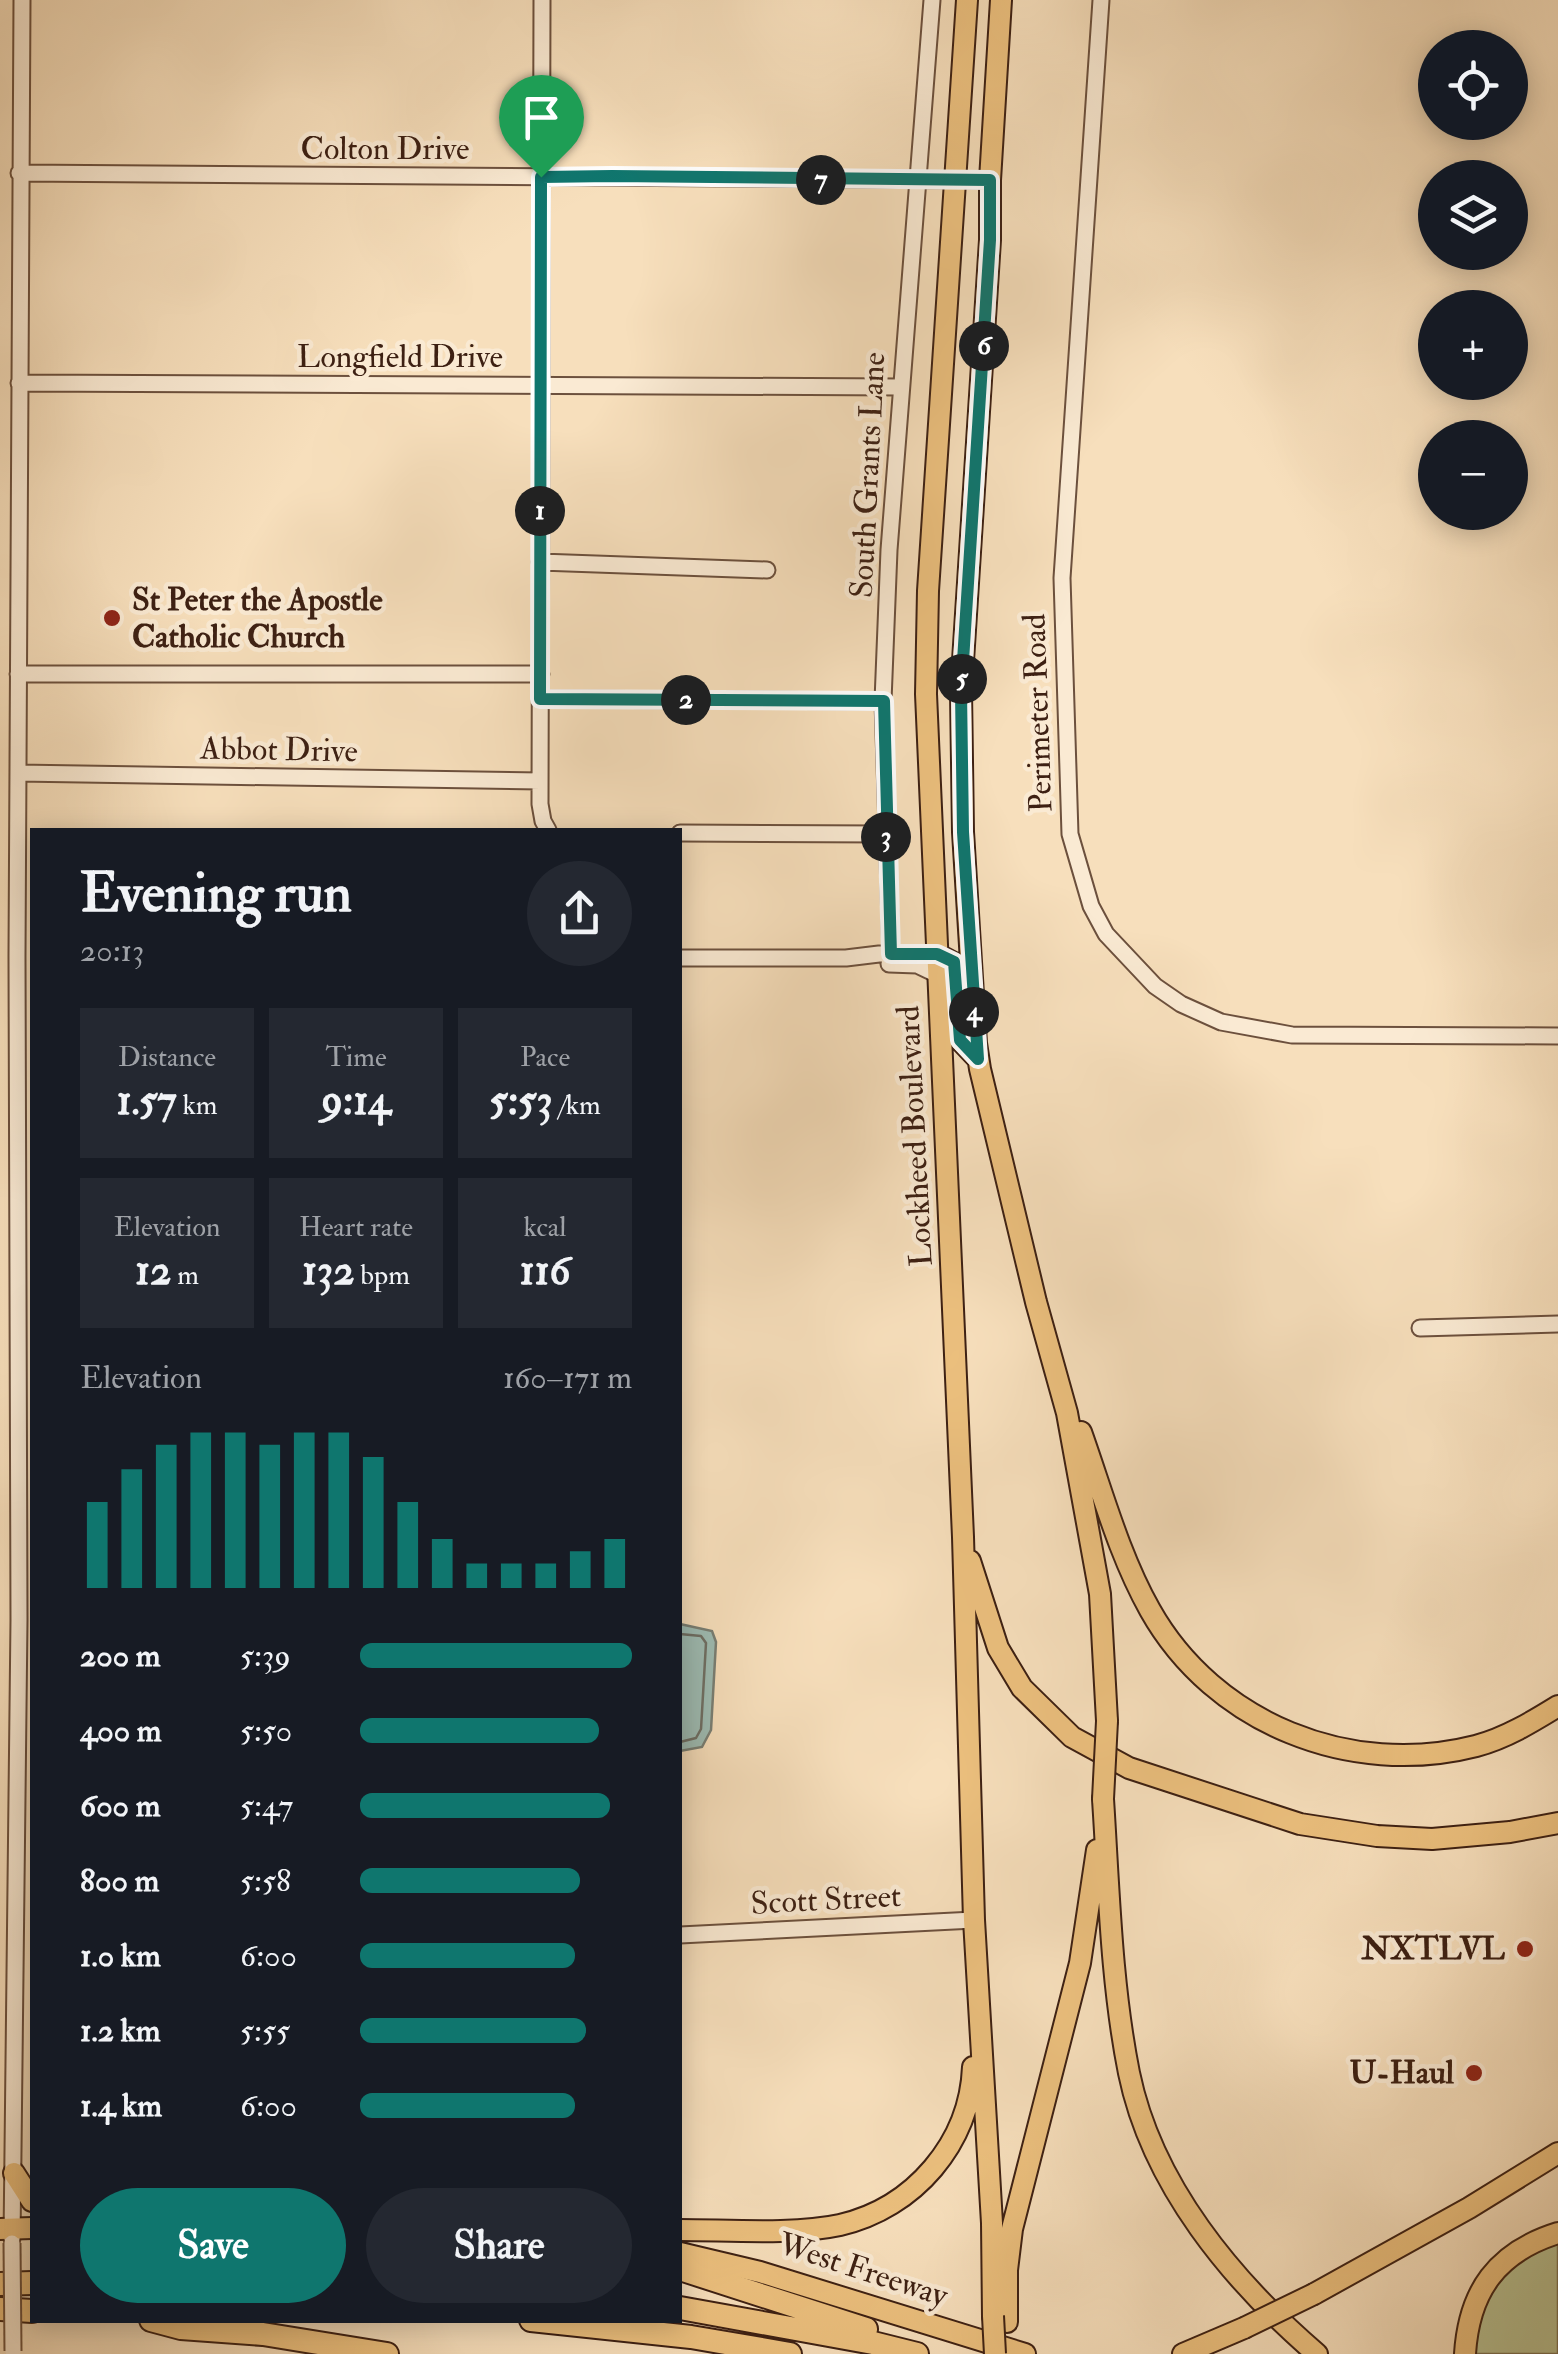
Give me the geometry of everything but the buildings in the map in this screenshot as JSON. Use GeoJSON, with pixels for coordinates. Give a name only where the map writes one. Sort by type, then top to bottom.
{"type":"FeatureCollection","features":[{"type":"Feature","properties":{"kind":"highway"},"geometry":{"type":"LineString","coordinates":[[682,2270],[883,2334],[910,2352]]}},
{"type":"Feature","properties":{"kind":"highway"},"geometry":{"type":"LineString","coordinates":[[0,2284],[30,2283]]}},
{"type":"Feature","properties":{"kind":"highway","name":"West Freeway"},"geometry":{"type":"LineString","coordinates":[[682,2308],[910,2352]]}},
{"type":"Feature","properties":{"kind":"highway"},"geometry":{"type":"LineString","coordinates":[[0,2309],[30,2311]]}},
{"type":"Feature","properties":{"kind":"highway"},"geometry":{"type":"LineString","coordinates":[[162,2323],[264,2334],[387,2354]]}},
{"type":"Feature","properties":{"kind":"highway"},"geometry":{"type":"LineString","coordinates":[[560,2323],[691,2336],[790,2354]]}},
{"type":"Feature","properties":{"kind":"main road","name":"Lockheed Boulevard"},"geometry":{"type":"LineString","coordinates":[[968,0],[929,572],[926,677],[978,1970]]}},
{"type":"Feature","properties":{"kind":"main road","name":"Lockheed Boulevard"},"geometry":{"type":"LineString","coordinates":[[1001,0],[961,692],[963,832],[978,1059],[1036,1302],[1068,1413],[1100,1594],[1107,1721],[1103,1798]]}},
{"type":"Feature","properties":{"kind":"main road"},"geometry":{"type":"LineString","coordinates":[[938,964],[954,962],[960,1040],[978,1059]]}},
{"type":"Feature","properties":{"kind":"main road"},"geometry":{"type":"LineString","coordinates":[[1068,1413],[1079,1427],[1150,1611],[1174,1647],[1198,1673],[1252,1714],[1324,1745],[1371,1756],[1404,1757],[1480,1745],[1515,1732],[1558,1706]]}},
{"type":"Feature","properties":{"kind":"main road"},"geometry":{"type":"LineString","coordinates":[[963,1538],[1008,1668],[1052,1720],[1111,1760],[1263,1814],[1370,1835],[1432,1838],[1510,1832],[1558,1822]]}},
{"type":"Feature","properties":{"kind":"main road"},"geometry":{"type":"LineString","coordinates":[[996,2354],[1012,2229],[1089,1918],[1103,1798]]}},
{"type":"Feature","properties":{"kind":"main road"},"geometry":{"type":"LineString","coordinates":[[1103,1798],[1117,1996],[1129,2075],[1145,2124],[1166,2172],[1217,2254],[1317,2354]]}},
{"type":"Feature","properties":{"kind":"main road"},"geometry":{"type":"LineString","coordinates":[[978,1970],[992,2223],[1000,2319],[1009,2354]]}},
{"type":"Feature","properties":{"kind":"main road"},"geometry":{"type":"LineString","coordinates":[[682,2230],[838,2225],[876,2212],[920,2182],[950,2148],[963,2121],[973,2082],[978,1970]]}},
{"type":"Feature","properties":{"kind":"main road"},"geometry":{"type":"LineString","coordinates":[[1184,2354],[1314,2294],[1469,2208],[1558,2153]]}},
{"type":"Feature","properties":{"kind":"main road"},"geometry":{"type":"LineString","coordinates":[[14,2174],[30,2199]]}},
{"type":"Feature","properties":{"kind":"main road"},"geometry":{"type":"LineString","coordinates":[[1465,2354],[1466,2328],[1491,2274],[1508,2256],[1532,2241],[1558,2232]]}},
{"type":"Feature","properties":{"kind":"main road","name":"West Freeway"},"geometry":{"type":"LineString","coordinates":[[682,2253],[760,2272],[1025,2354]]}},
{"type":"Feature","properties":{"kind":"street"},"geometry":{"type":"LineString","coordinates":[[13,2353],[14,2174],[24,1982],[18,1075],[25,956],[17,919],[22,0]]}},
{"type":"Feature","properties":{"kind":"street"},"geometry":{"type":"LineString","coordinates":[[542,0],[540,804],[547,828]]}},
{"type":"Feature","properties":{"kind":"street","name":"South Grants Lane"},"geometry":{"type":"LineString","coordinates":[[891,954],[884,701],[900,387],[932,0]]}},
{"type":"Feature","properties":{"kind":"street","name":"Perimeter Road"},"geometry":{"type":"LineString","coordinates":[[1101,0],[1062,578],[1070,834],[1091,906],[1106,934],[1155,986],[1181,1004],[1221,1022],[1292,1034],[1558,1036]]}},
{"type":"Feature","properties":{"kind":"street","name":"Colton Drive"},"geometry":{"type":"LineString","coordinates":[[19,173],[990,180]]}},
{"type":"Feature","properties":{"kind":"street","name":"Longfield Drive"},"geometry":{"type":"LineString","coordinates":[[19,383],[900,387]]}},
{"type":"Feature","properties":{"kind":"street"},"geometry":{"type":"LineString","coordinates":[[540,562],[767,570]]}},
{"type":"Feature","properties":{"kind":"street"},"geometry":{"type":"LineString","coordinates":[[18,674],[541,674]]}},
{"type":"Feature","properties":{"kind":"street"},"geometry":{"type":"LineString","coordinates":[[540,699],[884,701]]}},
{"type":"Feature","properties":{"kind":"street","name":"Abbot Drive"},"geometry":{"type":"LineString","coordinates":[[18,773],[540,781]]}},
{"type":"Feature","properties":{"kind":"street"},"geometry":{"type":"LineString","coordinates":[[682,833],[886,834]]}},
{"type":"Feature","properties":{"kind":"street"},"geometry":{"type":"LineString","coordinates":[[0,922],[17,919]]}},
{"type":"Feature","properties":{"kind":"street"},"geometry":{"type":"LineString","coordinates":[[846,958],[891,954],[938,964]]}},
{"type":"Feature","properties":{"kind":"street"},"geometry":{"type":"LineString","coordinates":[[682,958],[846,958],[938,964]]}},
{"type":"Feature","properties":{"kind":"street"},"geometry":{"type":"LineString","coordinates":[[0,1075],[18,1075]]}},
{"type":"Feature","properties":{"kind":"street"},"geometry":{"type":"LineString","coordinates":[[0,1219],[18,1220]]}},
{"type":"Feature","properties":{"kind":"street"},"geometry":{"type":"LineString","coordinates":[[1420,1328],[1558,1324]]}},
{"type":"Feature","properties":{"kind":"street"},"geometry":{"type":"LineString","coordinates":[[0,1382],[18,1382]]}},
{"type":"Feature","properties":{"kind":"street"},"geometry":{"type":"LineString","coordinates":[[0,1620],[19,1620]]}},
{"type":"Feature","properties":{"kind":"street"},"geometry":{"type":"LineString","coordinates":[[0,1651],[19,1650]]}},
{"type":"Feature","properties":{"kind":"street","name":"Scott Street"},"geometry":{"type":"LineString","coordinates":[[682,1935],[974,1920]]}},
{"type":"Feature","properties":{"kind":"green space"},"geometry":{"type":"Polygon","coordinates":[[[1558,2240],[1558,2354],[1472,2354],[1485,2293],[1534,2246],[1558,2240]]]}},
{"type":"Feature","properties":{"kind":"water"},"geometry":{"type":"Polygon","coordinates":[[[682,1624],[712,1631],[716,1642],[711,1730],[702,1747],[682,1751],[682,1624]]]}},
{"type":"Feature","properties":{"kind":"place","name":"St Peter the Apostle Catholic Church"},"geometry":{"type":"Point","coordinates":[112,618]}},
{"type":"Feature","properties":{"kind":"place","name":"NXTLVL"},"geometry":{"type":"Point","coordinates":[1525,1949]}},
{"type":"Feature","properties":{"kind":"place","name":"U-Haul"},"geometry":{"type":"Point","coordinates":[1474,2073]}},
{"type":"Feature","properties":{"kind":"route"},"geometry":{"type":"LineString","coordinates":[[541,177],[990,180],[982,385],[961,692],[963,832],[978,1059],[960,1040],[954,962],[937,954],[891,954],[884,701],[540,699],[541,177]]}}]}
